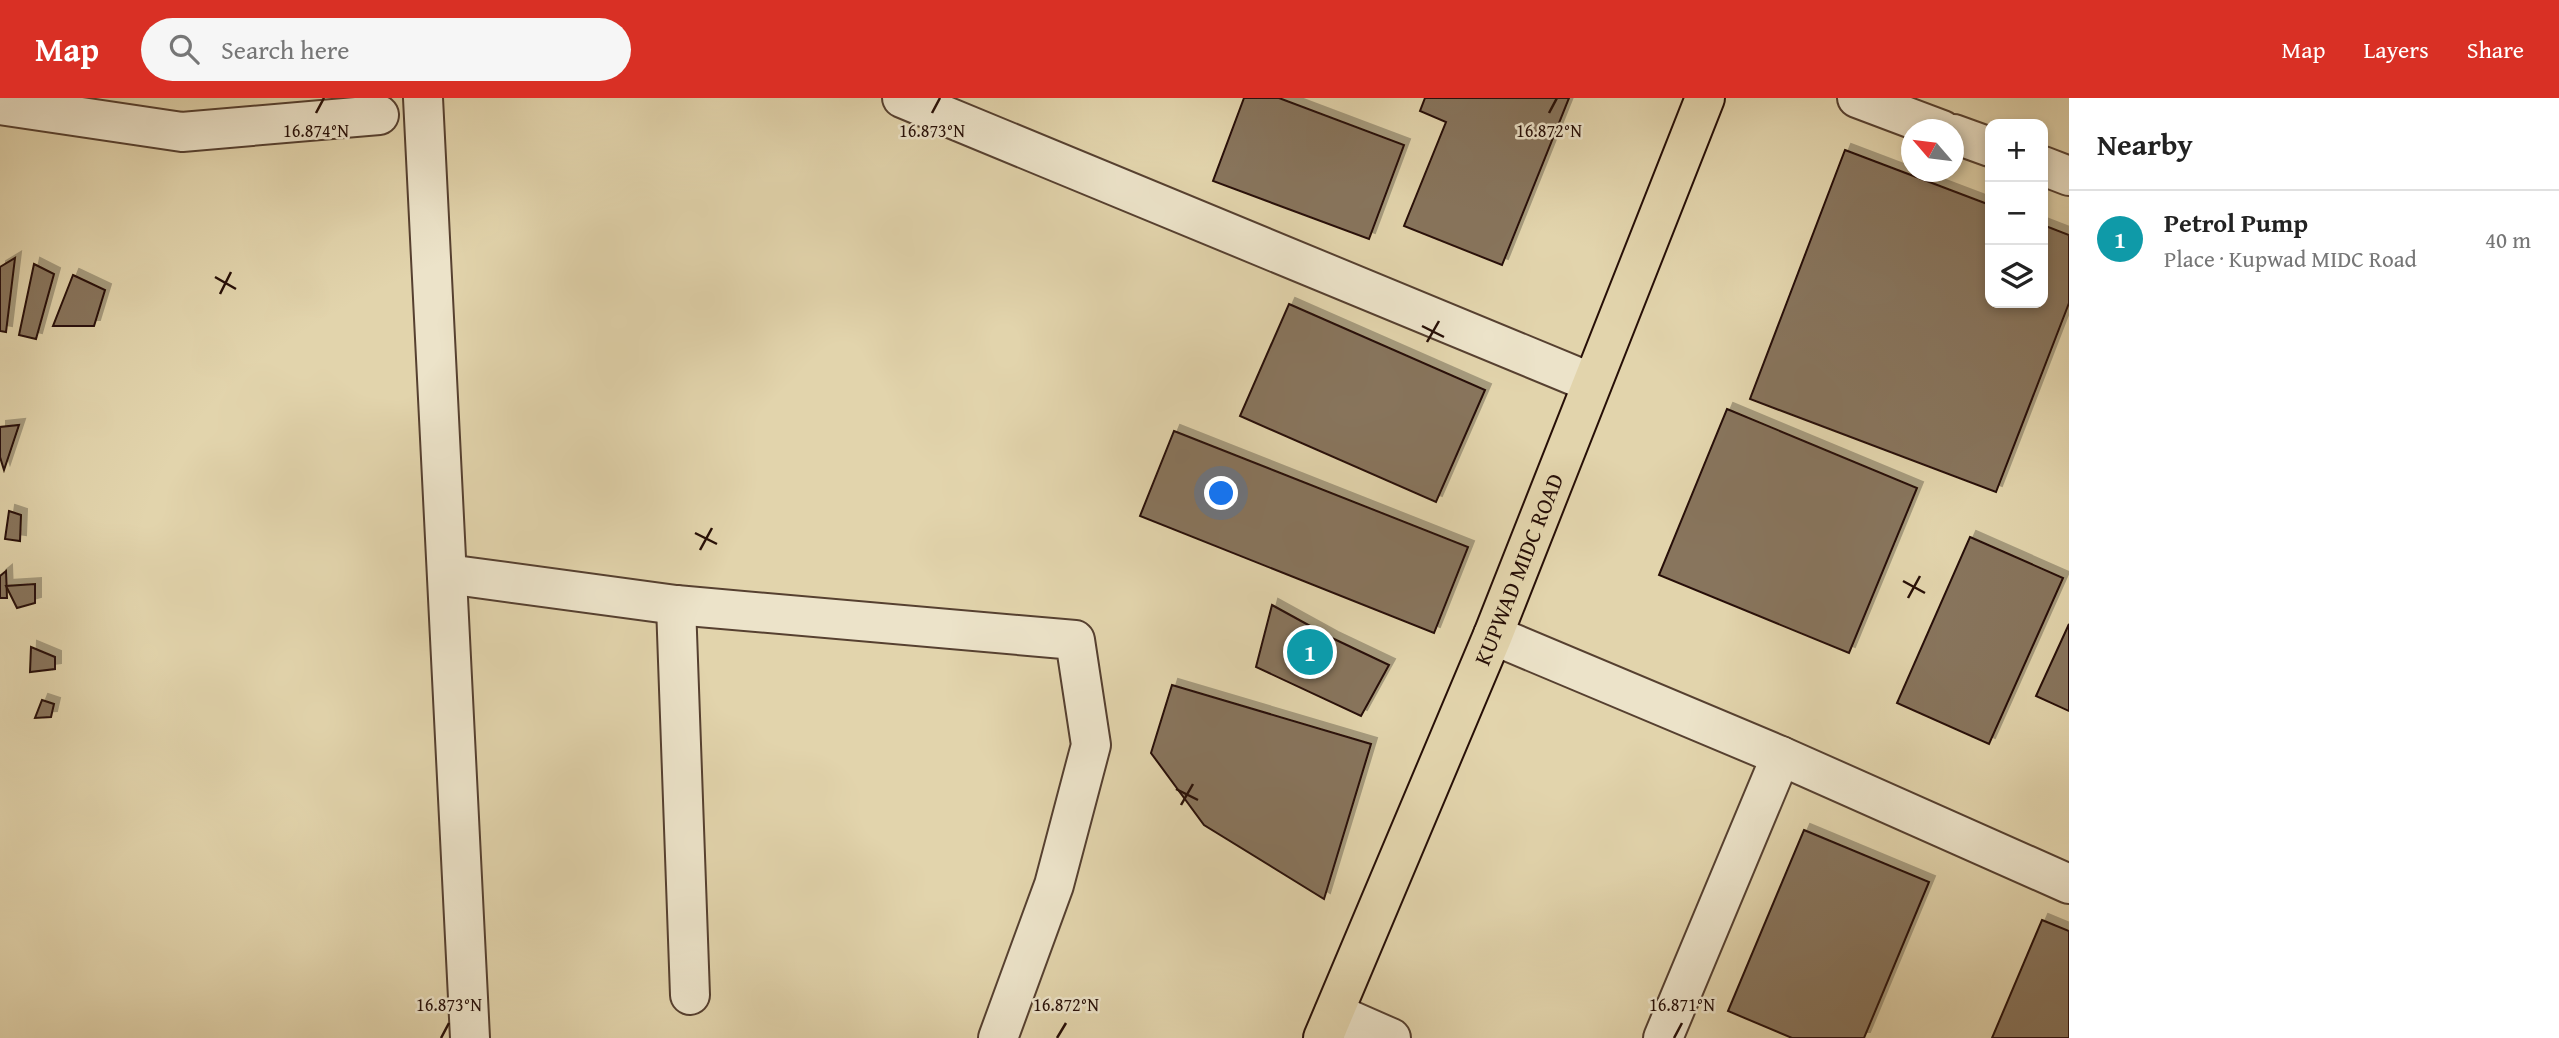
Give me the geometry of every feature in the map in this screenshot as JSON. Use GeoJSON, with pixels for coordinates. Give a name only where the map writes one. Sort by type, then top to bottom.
{"type":"FeatureCollection","features":[{"type":"Feature","properties":{"kind":"main road","name":"KUPWAD MIDC ROAD"},"geometry":{"type":"LineString","coordinates":[[1328,1025],[1493,635],[1705,98]]}},
{"type":"Feature","properties":{"kind":"street"},"geometry":{"type":"LineString","coordinates":[[302,98],[379,115]]}},
{"type":"Feature","properties":{"kind":"street"},"geometry":{"type":"LineString","coordinates":[[902,98],[1592,383]]}},
{"type":"Feature","properties":{"kind":"street"},"geometry":{"type":"LineString","coordinates":[[1857,98],[1913,119]]}},
{"type":"Feature","properties":{"kind":"street"},"geometry":{"type":"LineString","coordinates":[[0,105],[182,132],[424,111],[470,1038]]}},
{"type":"Feature","properties":{"kind":"street"},"geometry":{"type":"LineString","coordinates":[[1964,138],[1985,145]]}},
{"type":"Feature","properties":{"kind":"street"},"geometry":{"type":"LineString","coordinates":[[2048,168],[2069,176]]}},
{"type":"Feature","properties":{"kind":"street"},"geometry":{"type":"LineString","coordinates":[[447,574],[676,605],[1075,640],[1090,745],[1054,885],[998,1038]]}},
{"type":"Feature","properties":{"kind":"street"},"geometry":{"type":"LineString","coordinates":[[676,605],[690,995]]}},
{"type":"Feature","properties":{"kind":"street"},"geometry":{"type":"LineString","coordinates":[[1493,635],[1781,757],[2069,884]]}},
{"type":"Feature","properties":{"kind":"street"},"geometry":{"type":"LineString","coordinates":[[1663,1038],[1781,757]]}},
{"type":"Feature","properties":{"kind":"street"},"geometry":{"type":"LineString","coordinates":[[1328,1025],[1391,1038]]}},
{"type":"Feature","properties":{"kind":"building"},"geometry":{"type":"Polygon","coordinates":[[[1244,98],[1279,98],[1404,145],[1369,239],[1213,181],[1244,98]]]}},
{"type":"Feature","properties":{"kind":"building"},"geometry":{"type":"Polygon","coordinates":[[[1425,98],[1569,98],[1502,265],[1404,226],[1446,122],[1420,111],[1425,98]]]}},
{"type":"Feature","properties":{"kind":"building"},"geometry":{"type":"Polygon","coordinates":[[[1845,150],[1901,171],[1901,182],[1929,182],[1985,203],[1985,308],[2048,308],[2048,227],[2069,235],[2069,303],[1996,492],[1750,399],[1845,150]]]}},
{"type":"Feature","properties":{"kind":"building"},"geometry":{"type":"Polygon","coordinates":[[[15,258],[6,332],[0,331],[0,267],[15,258]]]}},
{"type":"Feature","properties":{"kind":"building"},"geometry":{"type":"Polygon","coordinates":[[[34,264],[54,274],[36,339],[19,335],[34,264]]]}},
{"type":"Feature","properties":{"kind":"building"},"geometry":{"type":"Polygon","coordinates":[[[73,275],[105,290],[94,326],[53,326],[73,275]]]}},
{"type":"Feature","properties":{"kind":"building"},"geometry":{"type":"Polygon","coordinates":[[[1289,304],[1485,390],[1436,502],[1240,416],[1289,304]]]}},
{"type":"Feature","properties":{"kind":"building"},"geometry":{"type":"Polygon","coordinates":[[[1727,409],[1917,488],[1849,653],[1659,575],[1727,409]]]}},
{"type":"Feature","properties":{"kind":"building"},"geometry":{"type":"Polygon","coordinates":[[[19,425],[4,470],[0,457],[0,427],[19,425]]]}},
{"type":"Feature","properties":{"kind":"building"},"geometry":{"type":"Polygon","coordinates":[[[1174,431],[1468,547],[1434,633],[1140,516],[1174,431]]]}},
{"type":"Feature","properties":{"kind":"building"},"geometry":{"type":"Polygon","coordinates":[[[9,511],[21,515],[20,541],[5,539],[9,511]]]}},
{"type":"Feature","properties":{"kind":"building"},"geometry":{"type":"Polygon","coordinates":[[[1970,537],[2063,578],[1989,744],[1897,703],[1970,537]]]}},
{"type":"Feature","properties":{"kind":"building"},"geometry":{"type":"Polygon","coordinates":[[[6,571],[7,598],[0,598],[0,576],[6,571]]]}},
{"type":"Feature","properties":{"kind":"building"},"geometry":{"type":"Polygon","coordinates":[[[35,584],[35,603],[17,608],[6,586],[35,584]]]}},
{"type":"Feature","properties":{"kind":"building"},"geometry":{"type":"Polygon","coordinates":[[[1272,605],[1389,665],[1361,716],[1256,667],[1272,605]]]}},
{"type":"Feature","properties":{"kind":"building"},"geometry":{"type":"Polygon","coordinates":[[[2069,624],[2069,711],[2036,696],[2069,624]]]}},
{"type":"Feature","properties":{"kind":"building"},"geometry":{"type":"Polygon","coordinates":[[[31,647],[55,657],[55,669],[30,672],[31,647]]]}},
{"type":"Feature","properties":{"kind":"building"},"geometry":{"type":"Polygon","coordinates":[[[1172,685],[1371,744],[1324,899],[1204,825],[1151,753],[1172,685]]]}},
{"type":"Feature","properties":{"kind":"building"},"geometry":{"type":"Polygon","coordinates":[[[42,700],[54,704],[51,717],[35,718],[42,700]]]}},
{"type":"Feature","properties":{"kind":"building"},"geometry":{"type":"Polygon","coordinates":[[[1804,830],[1929,882],[1864,1038],[1792,1038],[1728,1011],[1804,830]]]}},
{"type":"Feature","properties":{"kind":"building"},"geometry":{"type":"Polygon","coordinates":[[[2042,920],[2069,931],[2069,1038],[1992,1038],[2042,920]]]}},
{"type":"Feature","properties":{"kind":"place","name":"Petrol Pump"},"geometry":{"type":"Point","coordinates":[1310,652]}}]}
